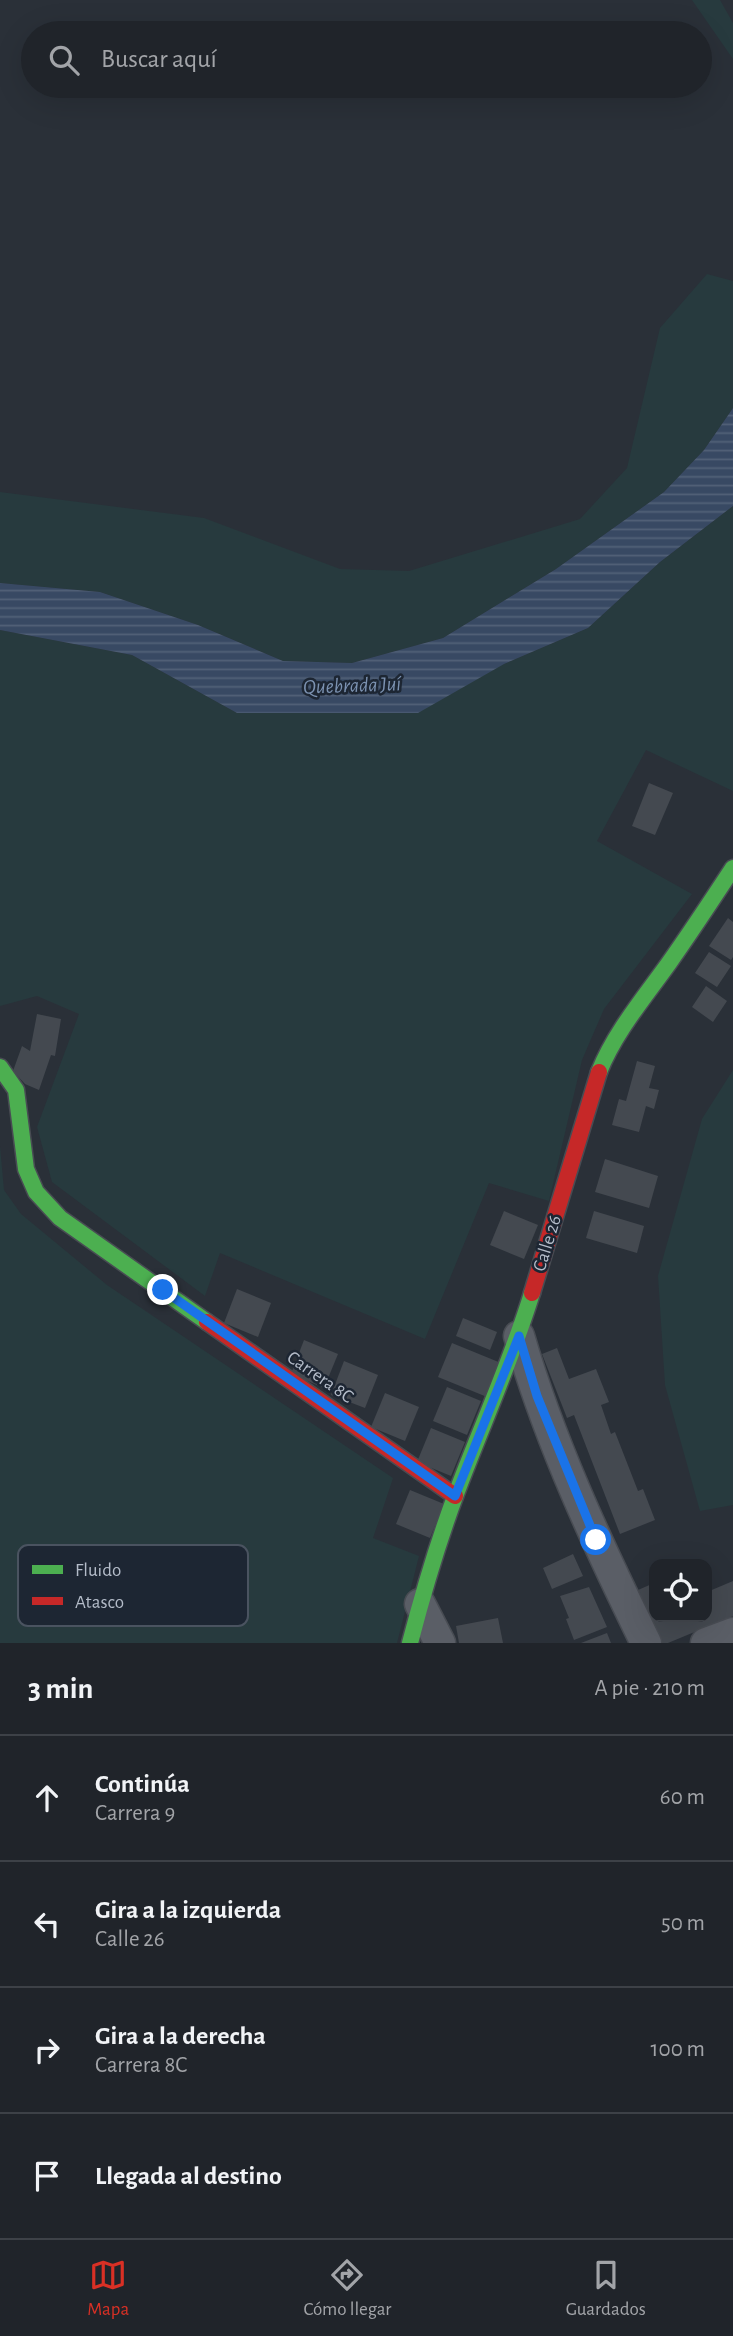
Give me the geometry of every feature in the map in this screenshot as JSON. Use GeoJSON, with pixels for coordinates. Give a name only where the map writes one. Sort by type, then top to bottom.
{"type":"FeatureCollection","features":[{"type":"Feature","properties":{"kind":"street","name":"Calle 26"},"geometry":{"type":"LineString","coordinates":[[410,1643],[455,1496],[519,1336],[593,1089],[606,1055],[629,1017],[733,868]]}},
{"type":"Feature","properties":{"kind":"street","name":"Carrera 8C"},"geometry":{"type":"LineString","coordinates":[[0,1067],[16,1090],[26,1169],[36,1192],[60,1218],[455,1496]]}},
{"type":"Feature","properties":{"kind":"street"},"geometry":{"type":"LineString","coordinates":[[519,1336],[537,1396],[586,1516],[646,1643]]}},
{"type":"Feature","properties":{"kind":"street"},"geometry":{"type":"LineString","coordinates":[[420,1604],[440,1643]]}},
{"type":"Feature","properties":{"kind":"street"},"geometry":{"type":"LineString","coordinates":[[706,1643],[733,1633]]}},
{"type":"Feature","properties":{"kind":"green space"},"geometry":{"type":"Polygon","coordinates":[[[692,0],[720,0],[733,23],[733,59],[712,29],[712,21],[707,21],[692,0]]]}},
{"type":"Feature","properties":{"kind":"green space"},"geometry":{"type":"Polygon","coordinates":[[[707,274],[733,281],[733,408],[704,450],[664,492],[556,569],[443,638],[352,663],[283,661],[198,625],[100,592],[0,583],[0,492],[204,518],[340,569],[409,571],[580,519],[627,468],[660,328],[707,274]]]}},
{"type":"Feature","properties":{"kind":"green space"},"geometry":{"type":"Polygon","coordinates":[[[733,506],[733,791],[646,750],[597,841],[692,894],[604,1009],[582,1060],[549,1201],[489,1183],[425,1339],[220,1253],[205,1296],[52,1182],[37,1127],[79,1014],[37,996],[0,1006],[0,630],[132,655],[237,713],[504,664],[588,628],[660,562],[733,506]]]}},
{"type":"Feature","properties":{"kind":"green space"},"geometry":{"type":"Polygon","coordinates":[[[733,1070],[733,1505],[700,1511],[665,1385],[658,1276],[702,1119],[733,1070]]]}},
{"type":"Feature","properties":{"kind":"green space"},"geometry":{"type":"Polygon","coordinates":[[[0,1146],[4,1190],[21,1214],[107,1285],[393,1478],[373,1538],[419,1556],[397,1643],[0,1643],[0,1146]]]}},
{"type":"Feature","properties":{"kind":"water","name":"Quebrada Juí"},"geometry":{"type":"Polygon","coordinates":[[[733,408],[733,506],[660,562],[588,628],[504,664],[418,713],[237,713],[132,655],[0,630],[0,583],[100,592],[198,625],[283,661],[352,663],[443,638],[556,569],[664,492],[704,450],[733,408]]]}},
{"type":"Feature","properties":{"kind":"building"},"geometry":{"type":"Polygon","coordinates":[[[649,783],[673,793],[655,835],[632,826],[649,783]]]}},
{"type":"Feature","properties":{"kind":"building"},"geometry":{"type":"Polygon","coordinates":[[[728,918],[733,922],[731,960],[709,946],[728,918]]]}},
{"type":"Feature","properties":{"kind":"building"},"geometry":{"type":"Polygon","coordinates":[[[709,952],[731,966],[717,987],[695,973],[709,952]]]}},
{"type":"Feature","properties":{"kind":"building"},"geometry":{"type":"Polygon","coordinates":[[[706,986],[727,1001],[713,1022],[692,1007],[706,986]]]}},
{"type":"Feature","properties":{"kind":"building"},"geometry":{"type":"Polygon","coordinates":[[[37,1014],[61,1019],[55,1056],[51,1055],[39,1090],[25,1084],[13,1071],[22,1046],[30,1051],[37,1014]]]}},
{"type":"Feature","properties":{"kind":"building"},"geometry":{"type":"Polygon","coordinates":[[[637,1061],[655,1066],[649,1088],[659,1090],[654,1109],[646,1106],[639,1132],[612,1125],[619,1099],[626,1101],[637,1061]]]}},
{"type":"Feature","properties":{"kind":"building"},"geometry":{"type":"Polygon","coordinates":[[[605,1159],[658,1176],[649,1208],[595,1192],[605,1159]]]}},
{"type":"Feature","properties":{"kind":"building"},"geometry":{"type":"Polygon","coordinates":[[[504,1211],[538,1225],[524,1259],[490,1245],[504,1211]]]}},
{"type":"Feature","properties":{"kind":"building"},"geometry":{"type":"Polygon","coordinates":[[[594,1211],[644,1226],[637,1253],[586,1238],[594,1211]]]}},
{"type":"Feature","properties":{"kind":"building"},"geometry":{"type":"Polygon","coordinates":[[[237,1289],[271,1303],[258,1337],[224,1323],[237,1289]]]}},
{"type":"Feature","properties":{"kind":"building"},"geometry":{"type":"Polygon","coordinates":[[[463,1318],[497,1332],[490,1350],[456,1336],[463,1318]]]}},
{"type":"Feature","properties":{"kind":"building"},"geometry":{"type":"Polygon","coordinates":[[[304,1340],[338,1354],[324,1388],[291,1374],[304,1340]]]}},
{"type":"Feature","properties":{"kind":"building"},"geometry":{"type":"Polygon","coordinates":[[[452,1343],[501,1363],[487,1397],[438,1377],[452,1343]]]}},
{"type":"Feature","properties":{"kind":"building"},"geometry":{"type":"Polygon","coordinates":[[[557,1348],[569,1379],[596,1369],[609,1402],[601,1405],[611,1434],[615,1432],[638,1491],[643,1489],[655,1520],[620,1534],[574,1415],[567,1418],[542,1354],[557,1348]]]}},
{"type":"Feature","properties":{"kind":"building"},"geometry":{"type":"Polygon","coordinates":[[[344,1361],[378,1375],[365,1408],[331,1395],[344,1361]]]}},
{"type":"Feature","properties":{"kind":"building"},"geometry":{"type":"Polygon","coordinates":[[[447,1387],[481,1401],[467,1435],[433,1421],[447,1387]]]}},
{"type":"Feature","properties":{"kind":"building"},"geometry":{"type":"Polygon","coordinates":[[[385,1393],[419,1407],[405,1441],[371,1427],[385,1393]]]}},
{"type":"Feature","properties":{"kind":"building"},"geometry":{"type":"Polygon","coordinates":[[[431,1428],[465,1442],[451,1476],[417,1462],[431,1428]]]}},
{"type":"Feature","properties":{"kind":"building"},"geometry":{"type":"Polygon","coordinates":[[[410,1490],[444,1504],[430,1538],[396,1524],[410,1490]]]}},
{"type":"Feature","properties":{"kind":"building"},"geometry":{"type":"Polygon","coordinates":[[[573,1554],[583,1576],[552,1589],[543,1568],[573,1554]]]}},
{"type":"Feature","properties":{"kind":"building"},"geometry":{"type":"Polygon","coordinates":[[[733,1581],[733,1616],[668,1643],[661,1643],[652,1622],[712,1622],[712,1590],[733,1581]]]}},
{"type":"Feature","properties":{"kind":"building"},"geometry":{"type":"Polygon","coordinates":[[[649,1585],[649,1615],[638,1590],[649,1585]]]}},
{"type":"Feature","properties":{"kind":"building"},"geometry":{"type":"Polygon","coordinates":[[[589,1587],[607,1627],[574,1640],[560,1596],[589,1587]]]}},
{"type":"Feature","properties":{"kind":"building"},"geometry":{"type":"Polygon","coordinates":[[[498,1618],[503,1643],[459,1643],[456,1626],[498,1618]]]}},
{"type":"Feature","properties":{"kind":"building"},"geometry":{"type":"Polygon","coordinates":[[[607,1633],[611,1643],[581,1643],[607,1633]]]}},
{"type":"Feature","properties":{"kind":"traffic: fast"},"geometry":{"type":"LineString","coordinates":[[599,1072],[622,1029],[733,868]]}},
{"type":"Feature","properties":{"kind":"traffic: fast"},"geometry":{"type":"LineString","coordinates":[[0,1067],[16,1090],[26,1169],[36,1192],[60,1218],[207,1322]]}},
{"type":"Feature","properties":{"kind":"traffic: fast"},"geometry":{"type":"LineString","coordinates":[[410,1643],[449,1512],[532,1293]]}},
{"type":"Feature","properties":{"kind":"traffic: jam"},"geometry":{"type":"LineString","coordinates":[[532,1293],[599,1072]]}},
{"type":"Feature","properties":{"kind":"traffic: jam"},"geometry":{"type":"LineString","coordinates":[[207,1322],[455,1496]]}},
{"type":"Feature","properties":{"kind":"route"},"geometry":{"type":"LineString","coordinates":[[163,1290],[455,1496],[519,1336],[537,1396],[596,1540]]}}]}
